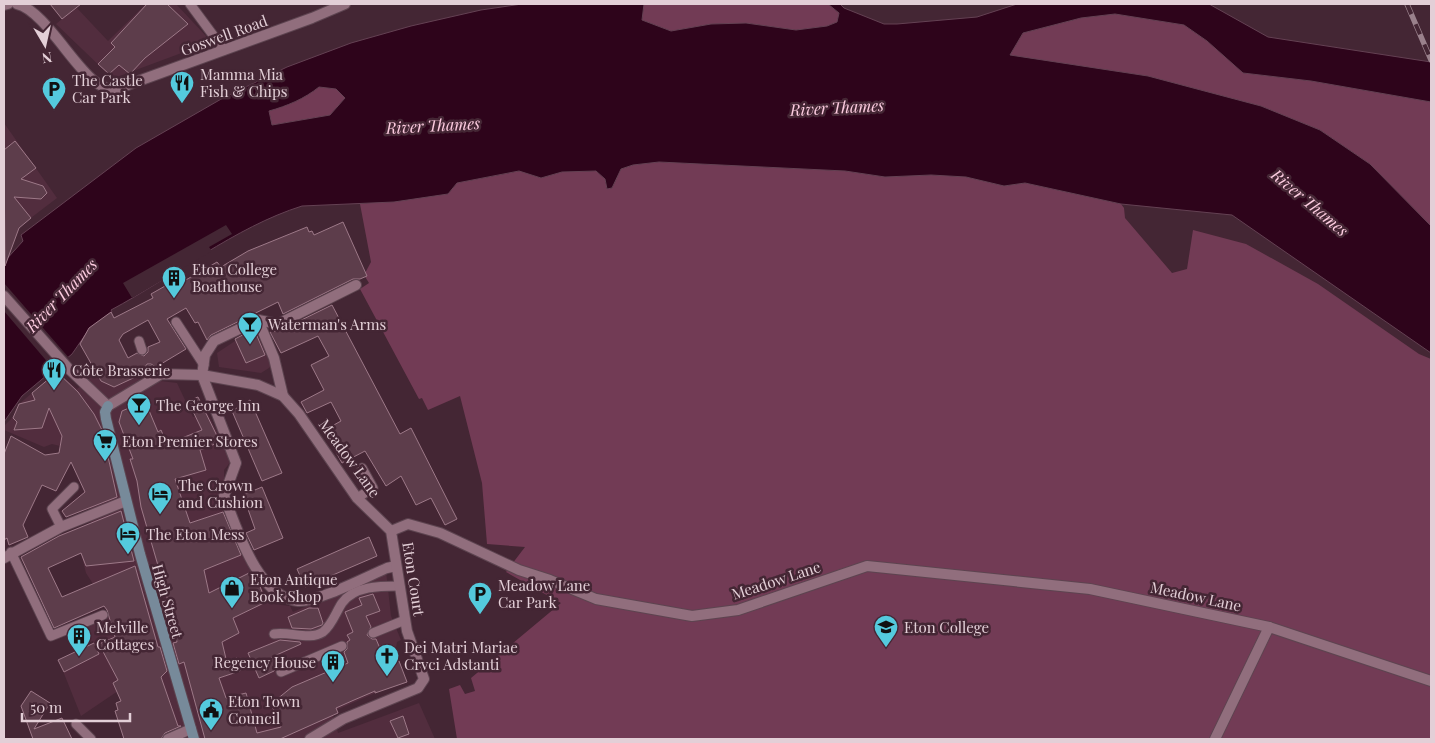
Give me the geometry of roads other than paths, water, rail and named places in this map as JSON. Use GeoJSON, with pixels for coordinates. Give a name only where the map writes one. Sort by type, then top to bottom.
{"type":"FeatureCollection","features":[{"type":"Feature","properties":{"kind":"main road","name":"High Street"},"geometry":{"type":"LineString","coordinates":[[108,406],[105,412],[106,418],[126,501],[169,658],[194,739]]}},
{"type":"Feature","properties":{"kind":"street"},"geometry":{"type":"LineString","coordinates":[[4,5],[8,4]]}},
{"type":"Feature","properties":{"kind":"street","name":"Goswell Road"},"geometry":{"type":"LineString","coordinates":[[22,4],[93,80],[111,90],[346,4]]}},
{"type":"Feature","properties":{"kind":"street"},"geometry":{"type":"LineString","coordinates":[[356,285],[278,324],[258,320],[214,341],[205,355],[203,370],[236,464],[224,496],[245,548],[263,579],[275,592],[298,601],[324,595],[387,568],[396,566]]}},
{"type":"Feature","properties":{"kind":"street"},"geometry":{"type":"LineString","coordinates":[[4,296],[68,368],[108,406]]}},
{"type":"Feature","properties":{"kind":"street"},"geometry":{"type":"LineString","coordinates":[[258,320],[274,358],[283,396]]}},
{"type":"Feature","properties":{"kind":"street","name":"Meadow Lane"},"geometry":{"type":"LineString","coordinates":[[108,406],[152,374],[203,370],[258,385],[283,396],[299,414],[357,498],[391,531],[408,524],[440,533],[519,570],[550,580],[596,599],[692,616],[738,610],[867,566],[1090,589],[1269,627],[1431,681]]}},
{"type":"Feature","properties":{"kind":"street"},"geometry":{"type":"LineString","coordinates":[[7,555],[61,527],[126,501]]}},
{"type":"Feature","properties":{"kind":"street","name":"Eton Court"},"geometry":{"type":"LineString","coordinates":[[310,739],[343,719],[418,688],[424,679],[405,620],[391,531]]}},
{"type":"Feature","properties":{"kind":"street"},"geometry":{"type":"LineString","coordinates":[[1215,739],[1269,627]]}},
{"type":"Feature","properties":{"kind":"street"},"geometry":{"type":"LineString","coordinates":[[168,739],[191,728]]}},
{"type":"Feature","properties":{"kind":"lane"},"geometry":{"type":"LineString","coordinates":[[190,4],[224,50]]}},
{"type":"Feature","properties":{"kind":"lane"},"geometry":{"type":"LineString","coordinates":[[176,322],[203,370]]}},
{"type":"Feature","properties":{"kind":"lane"},"geometry":{"type":"LineString","coordinates":[[357,498],[374,488],[362,468]]}},
{"type":"Feature","properties":{"kind":"lane"},"geometry":{"type":"LineString","coordinates":[[61,527],[52,509],[74,487]]}},
{"type":"Feature","properties":{"kind":"lane"},"geometry":{"type":"LineString","coordinates":[[7,555],[51,636],[103,615]]}},
{"type":"Feature","properties":{"kind":"lane"},"geometry":{"type":"LineString","coordinates":[[274,634],[285,632],[309,636],[323,632],[343,601],[358,591],[376,586],[399,586]]}},
{"type":"Feature","properties":{"kind":"lane"},"geometry":{"type":"LineString","coordinates":[[373,633],[405,620]]}},
{"type":"Feature","properties":{"kind":"lane"},"geometry":{"type":"LineString","coordinates":[[281,672],[342,646]]}},
{"type":"Feature","properties":{"kind":"lane"},"geometry":{"type":"LineString","coordinates":[[76,724],[91,739]]}},
{"type":"Feature","properties":{"kind":"water","name":"River Thames"},"geometry":{"type":"Polygon","coordinates":[[[522,4],[644,4],[642,20],[671,31],[711,24],[746,23],[796,30],[827,26],[837,22],[839,13],[828,4],[840,4],[844,8],[884,24],[897,24],[977,17],[1017,4],[1209,4],[1268,37],[1431,62],[1431,102],[1311,81],[1243,73],[1207,41],[1184,25],[1115,14],[1081,18],[1023,33],[1010,55],[1148,76],[1261,106],[1320,130],[1370,164],[1431,226],[1431,353],[1232,215],[1121,204],[1025,183],[1004,186],[966,177],[931,175],[885,177],[845,171],[659,162],[633,165],[621,169],[612,188],[607,189],[605,179],[596,171],[562,172],[541,178],[519,171],[457,183],[448,194],[394,202],[302,206],[277,215],[228,239],[111,310],[112,312],[90,328],[72,354],[22,396],[4,422],[4,262],[23,241],[21,235],[136,148],[223,98],[287,67],[351,43],[411,26],[481,10],[522,4]],[[319,87],[295,102],[269,111],[272,125],[330,115],[345,98],[336,89],[319,87]]]}},
{"type":"Feature","properties":{"kind":"railway"},"geometry":{"type":"LineString","coordinates":[[1407,4],[1431,60]]}},
{"type":"Feature","properties":{"kind":"place","name":"Mamma Mia Fish & Chips"},"geometry":{"type":"Point","coordinates":[182,104]}},
{"type":"Feature","properties":{"kind":"place","name":"The Castle Car Park"},"geometry":{"type":"Point","coordinates":[54,110]}},
{"type":"Feature","properties":{"kind":"place","name":"Eton College Boathouse"},"geometry":{"type":"Point","coordinates":[174,299]}},
{"type":"Feature","properties":{"kind":"place","name":"Waterman's Arms"},"geometry":{"type":"Point","coordinates":[250,345]}},
{"type":"Feature","properties":{"kind":"place","name":"Côte Brasserie"},"geometry":{"type":"Point","coordinates":[54,391]}},
{"type":"Feature","properties":{"kind":"place","name":"The George Inn"},"geometry":{"type":"Point","coordinates":[139,426]}},
{"type":"Feature","properties":{"kind":"place","name":"Eton Premier Stores"},"geometry":{"type":"Point","coordinates":[105,462]}},
{"type":"Feature","properties":{"kind":"place","name":"The Crown and Cushion"},"geometry":{"type":"Point","coordinates":[160,515]}},
{"type":"Feature","properties":{"kind":"place","name":"The Eton Mess"},"geometry":{"type":"Point","coordinates":[128,555]}},
{"type":"Feature","properties":{"kind":"place","name":"Eton Antique Book Shop"},"geometry":{"type":"Point","coordinates":[232,609]}},
{"type":"Feature","properties":{"kind":"place","name":"Meadow Lane Car Park"},"geometry":{"type":"Point","coordinates":[480,615]}},
{"type":"Feature","properties":{"kind":"place","name":"Eton College"},"geometry":{"type":"Point","coordinates":[886,648]}},
{"type":"Feature","properties":{"kind":"place","name":"Melville Cottages"},"geometry":{"type":"Point","coordinates":[79,657]}},
{"type":"Feature","properties":{"kind":"place","name":"Dei Matri Mariae Crvci Adstanti"},"geometry":{"type":"Point","coordinates":[387,677]}},
{"type":"Feature","properties":{"kind":"place","name":"Regency House"},"geometry":{"type":"Point","coordinates":[333,683]}},
{"type":"Feature","properties":{"kind":"place","name":"Eton Town Council"},"geometry":{"type":"Point","coordinates":[211,731]}}]}
